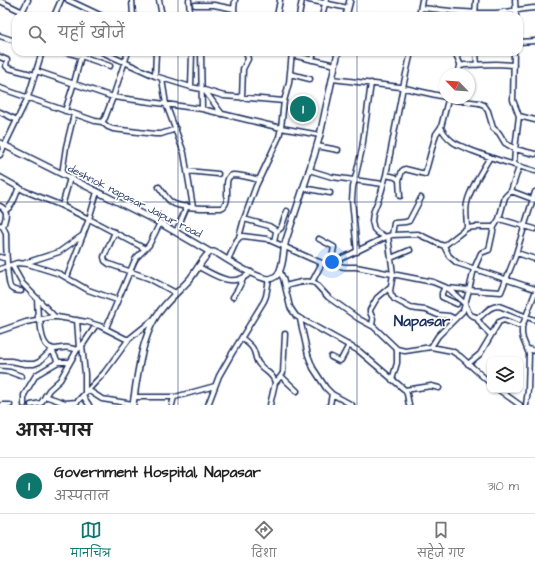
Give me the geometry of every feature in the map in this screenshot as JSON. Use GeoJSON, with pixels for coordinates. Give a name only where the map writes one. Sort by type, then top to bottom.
{"type":"FeatureCollection","features":[{"type":"Feature","properties":{"kind":"main road"},"geometry":{"type":"LineString","coordinates":[[347,12],[350,0]]}},
{"type":"Feature","properties":{"kind":"main road"},"geometry":{"type":"LineString","coordinates":[[210,252],[214,252],[264,278],[268,279],[275,277],[280,272],[288,230],[304,188],[320,135],[337,56]]}},
{"type":"Feature","properties":{"kind":"main road","name":"deshnok napasar Jaipur road"},"geometry":{"type":"LineString","coordinates":[[2,144],[160,223],[210,252],[190,278],[155,317],[146,340],[136,381],[133,404]]}},
{"type":"Feature","properties":{"kind":"street"},"geometry":{"type":"LineString","coordinates":[[0,2],[22,12],[28,0]]}},
{"type":"Feature","properties":{"kind":"street"},"geometry":{"type":"LineString","coordinates":[[56,12],[61,0]]}},
{"type":"Feature","properties":{"kind":"street"},"geometry":{"type":"LineString","coordinates":[[68,0],[92,12]]}},
{"type":"Feature","properties":{"kind":"street"},"geometry":{"type":"LineString","coordinates":[[132,0],[133,12]]}},
{"type":"Feature","properties":{"kind":"street"},"geometry":{"type":"LineString","coordinates":[[159,0],[161,12]]}},
{"type":"Feature","properties":{"kind":"street"},"geometry":{"type":"LineString","coordinates":[[189,0],[190,12]]}},
{"type":"Feature","properties":{"kind":"street"},"geometry":{"type":"LineString","coordinates":[[234,12],[235,0]]}},
{"type":"Feature","properties":{"kind":"street"},"geometry":{"type":"LineString","coordinates":[[278,12],[280,0]]}},
{"type":"Feature","properties":{"kind":"street"},"geometry":{"type":"LineString","coordinates":[[300,12],[302,0]]}},
{"type":"Feature","properties":{"kind":"street"},"geometry":{"type":"LineString","coordinates":[[309,0],[325,2],[348,8]]}},
{"type":"Feature","properties":{"kind":"street"},"geometry":{"type":"LineString","coordinates":[[420,12],[422,0]]}},
{"type":"Feature","properties":{"kind":"street"},"geometry":{"type":"LineString","coordinates":[[475,12],[476,0]]}},
{"type":"Feature","properties":{"kind":"street"},"geometry":{"type":"LineString","coordinates":[[515,0],[516,10]]}},
{"type":"Feature","properties":{"kind":"street"},"geometry":{"type":"LineString","coordinates":[[323,12],[325,2]]}},
{"type":"Feature","properties":{"kind":"street"},"geometry":{"type":"LineString","coordinates":[[195,5],[214,5],[234,9]]}},
{"type":"Feature","properties":{"kind":"street"},"geometry":{"type":"LineString","coordinates":[[421,8],[447,12]]}},
{"type":"Feature","properties":{"kind":"street"},"geometry":{"type":"LineString","coordinates":[[501,12],[535,8]]}},
{"type":"Feature","properties":{"kind":"street"},"geometry":{"type":"LineString","coordinates":[[0,36],[12,40]]}},
{"type":"Feature","properties":{"kind":"street"},"geometry":{"type":"LineString","coordinates":[[523,42],[535,41]]}},
{"type":"Feature","properties":{"kind":"street"},"geometry":{"type":"LineString","coordinates":[[0,155],[2,144],[17,120],[28,97],[41,56]]}},
{"type":"Feature","properties":{"kind":"street"},"geometry":{"type":"LineString","coordinates":[[65,110],[81,56],[110,66]]}},
{"type":"Feature","properties":{"kind":"street"},"geometry":{"type":"LineString","coordinates":[[111,56],[162,79],[224,96],[284,101]]}},
{"type":"Feature","properties":{"kind":"street"},"geometry":{"type":"LineString","coordinates":[[102,122],[113,97],[127,56]]}},
{"type":"Feature","properties":{"kind":"street"},"geometry":{"type":"LineString","coordinates":[[155,76],[156,56]]}},
{"type":"Feature","properties":{"kind":"street"},"geometry":{"type":"LineString","coordinates":[[191,87],[192,56]]}},
{"type":"Feature","properties":{"kind":"street"},"geometry":{"type":"LineString","coordinates":[[201,56],[203,90],[202,109]]}},
{"type":"Feature","properties":{"kind":"street"},"geometry":{"type":"LineString","coordinates":[[242,98],[243,69],[248,59],[247,56]]}},
{"type":"Feature","properties":{"kind":"street"},"geometry":{"type":"LineString","coordinates":[[228,260],[239,238],[244,219],[281,128],[284,101],[289,83],[292,56]]}},
{"type":"Feature","properties":{"kind":"street"},"geometry":{"type":"LineString","coordinates":[[299,56],[335,65]]}},
{"type":"Feature","properties":{"kind":"street"},"geometry":{"type":"LineString","coordinates":[[312,60],[313,56]]}},
{"type":"Feature","properties":{"kind":"street"},"geometry":{"type":"LineString","coordinates":[[389,236],[375,231],[372,225],[372,213],[386,175],[410,56]]}},
{"type":"Feature","properties":{"kind":"street"},"geometry":{"type":"LineString","coordinates":[[457,56],[461,66],[496,64],[514,65]]}},
{"type":"Feature","properties":{"kind":"street"},"geometry":{"type":"LineString","coordinates":[[476,56],[477,65]]}},
{"type":"Feature","properties":{"kind":"street"},"geometry":{"type":"LineString","coordinates":[[431,347],[438,336],[462,312],[474,269],[481,253],[489,250],[494,227],[499,219],[505,197],[511,191],[516,166],[515,150],[519,116],[513,100],[514,56]]}},
{"type":"Feature","properties":{"kind":"street"},"geometry":{"type":"LineString","coordinates":[[0,57],[7,60],[6,66],[8,68],[74,83],[113,97],[202,109],[281,128],[320,135]]}},
{"type":"Feature","properties":{"kind":"street"},"geometry":{"type":"LineString","coordinates":[[290,74],[310,79]]}},
{"type":"Feature","properties":{"kind":"street"},"geometry":{"type":"LineString","coordinates":[[162,79],[166,104],[184,153],[192,207]]}},
{"type":"Feature","properties":{"kind":"street"},"geometry":{"type":"LineString","coordinates":[[332,79],[403,87],[439,96]]}},
{"type":"Feature","properties":{"kind":"street"},"geometry":{"type":"LineString","coordinates":[[357,252],[352,200],[353,187],[362,149],[371,83]]}},
{"type":"Feature","properties":{"kind":"street"},"geometry":{"type":"LineString","coordinates":[[0,88],[74,114],[102,122],[113,129],[155,134],[161,134],[176,129]]}},
{"type":"Feature","properties":{"kind":"street"},"geometry":{"type":"LineString","coordinates":[[203,90],[222,114]]}},
{"type":"Feature","properties":{"kind":"street"},"geometry":{"type":"LineString","coordinates":[[475,102],[484,105],[488,111],[493,128],[499,133],[505,143],[515,150],[535,154]]}},
{"type":"Feature","properties":{"kind":"street"},"geometry":{"type":"LineString","coordinates":[[400,196],[399,180],[402,171],[405,169],[425,174],[436,134],[441,127],[447,104]]}},
{"type":"Feature","properties":{"kind":"street"},"geometry":{"type":"LineString","coordinates":[[0,112],[17,120]]}},
{"type":"Feature","properties":{"kind":"street"},"geometry":{"type":"LineString","coordinates":[[62,174],[66,147],[74,114]]}},
{"type":"Feature","properties":{"kind":"street"},"geometry":{"type":"LineString","coordinates":[[519,116],[535,120]]}},
{"type":"Feature","properties":{"kind":"street"},"geometry":{"type":"LineString","coordinates":[[441,127],[444,133],[453,142],[490,157],[535,171]]}},
{"type":"Feature","properties":{"kind":"street"},"geometry":{"type":"LineString","coordinates":[[317,146],[338,150]]}},
{"type":"Feature","properties":{"kind":"street"},"geometry":{"type":"LineString","coordinates":[[467,228],[466,208],[468,200],[475,183],[490,157]]}},
{"type":"Feature","properties":{"kind":"street"},"geometry":{"type":"LineString","coordinates":[[309,170],[332,177],[383,184]]}},
{"type":"Feature","properties":{"kind":"street"},"geometry":{"type":"LineString","coordinates":[[187,171],[218,174]]}},
{"type":"Feature","properties":{"kind":"street"},"geometry":{"type":"LineString","coordinates":[[386,175],[395,177],[399,180]]}},
{"type":"Feature","properties":{"kind":"street"},"geometry":{"type":"LineString","coordinates":[[159,187],[168,199],[177,204],[192,207],[224,208],[227,202],[227,183],[230,177],[238,176],[259,180]]}},
{"type":"Feature","properties":{"kind":"street"},"geometry":{"type":"LineString","coordinates":[[0,178],[89,219],[145,249]]}},
{"type":"Feature","properties":{"kind":"street"},"geometry":{"type":"LineString","coordinates":[[62,206],[70,178]]}},
{"type":"Feature","properties":{"kind":"street"},"geometry":{"type":"LineString","coordinates":[[19,187],[11,206],[6,210],[2,226],[6,233],[7,259],[22,283],[55,317]]}},
{"type":"Feature","properties":{"kind":"street"},"geometry":{"type":"LineString","coordinates":[[304,188],[330,193]]}},
{"type":"Feature","properties":{"kind":"street"},"geometry":{"type":"LineString","coordinates":[[511,191],[534,200]]}},
{"type":"Feature","properties":{"kind":"street"},"geometry":{"type":"LineString","coordinates":[[67,278],[89,219],[97,192]]}},
{"type":"Feature","properties":{"kind":"street"},"geometry":{"type":"LineString","coordinates":[[239,238],[243,236],[267,239],[312,259],[330,264],[393,274],[433,282],[445,287],[499,292],[503,290],[517,253],[534,200],[535,192]]}},
{"type":"Feature","properties":{"kind":"street"},"geometry":{"type":"LineString","coordinates":[[421,198],[410,221],[394,223],[389,236],[393,274],[390,287],[391,294],[394,299],[411,308],[426,310],[438,315],[449,316],[456,319]]}},
{"type":"Feature","properties":{"kind":"street"},"geometry":{"type":"LineString","coordinates":[[0,206],[6,210]]}},
{"type":"Feature","properties":{"kind":"street"},"geometry":{"type":"LineString","coordinates":[[176,232],[187,206]]}},
{"type":"Feature","properties":{"kind":"street"},"geometry":{"type":"LineString","coordinates":[[274,242],[277,231],[281,228],[287,211]]}},
{"type":"Feature","properties":{"kind":"street"},"geometry":{"type":"LineString","coordinates":[[244,219],[269,226],[277,231]]}},
{"type":"Feature","properties":{"kind":"street"},"geometry":{"type":"LineString","coordinates":[[499,219],[535,230]]}},
{"type":"Feature","properties":{"kind":"street"},"geometry":{"type":"LineString","coordinates":[[106,328],[129,271],[136,258],[151,241],[160,223]]}},
{"type":"Feature","properties":{"kind":"street"},"geometry":{"type":"LineString","coordinates":[[444,246],[467,228],[494,227]]}},
{"type":"Feature","properties":{"kind":"street"},"geometry":{"type":"LineString","coordinates":[[115,232],[104,257],[105,261],[109,264],[152,280],[176,293]]}},
{"type":"Feature","properties":{"kind":"street"},"geometry":{"type":"LineString","coordinates":[[0,269],[59,252],[83,234]]}},
{"type":"Feature","properties":{"kind":"street"},"geometry":{"type":"LineString","coordinates":[[330,264],[389,236],[418,234],[444,246],[452,260],[461,265],[535,289]]}},
{"type":"Feature","properties":{"kind":"street"},"geometry":{"type":"LineString","coordinates":[[319,239],[334,247],[330,264]]}},
{"type":"Feature","properties":{"kind":"street"},"geometry":{"type":"LineString","coordinates":[[391,258],[410,250]]}},
{"type":"Feature","properties":{"kind":"street"},"geometry":{"type":"LineString","coordinates":[[517,253],[535,260]]}},
{"type":"Feature","properties":{"kind":"street"},"geometry":{"type":"LineString","coordinates":[[0,257],[7,259]]}},
{"type":"Feature","properties":{"kind":"street"},"geometry":{"type":"LineString","coordinates":[[312,282],[322,262]]}},
{"type":"Feature","properties":{"kind":"street"},"geometry":{"type":"LineString","coordinates":[[25,263],[60,274],[88,290],[117,300]]}},
{"type":"Feature","properties":{"kind":"street"},"geometry":{"type":"LineString","coordinates":[[10,265],[8,277],[10,287],[21,291]]}},
{"type":"Feature","properties":{"kind":"street"},"geometry":{"type":"LineString","coordinates":[[199,267],[222,280],[243,279]]}},
{"type":"Feature","properties":{"kind":"street"},"geometry":{"type":"LineString","coordinates":[[233,298],[243,279],[251,272]]}},
{"type":"Feature","properties":{"kind":"street"},"geometry":{"type":"LineString","coordinates":[[280,272],[283,278],[290,307],[296,316],[349,345],[364,355],[392,380],[406,390],[409,405]]}},
{"type":"Feature","properties":{"kind":"street"},"geometry":{"type":"LineString","coordinates":[[208,405],[219,376],[264,301],[268,279]]}},
{"type":"Feature","properties":{"kind":"street"},"geometry":{"type":"LineString","coordinates":[[285,286],[305,282],[315,283],[328,297],[363,322],[372,325],[397,349],[405,351],[431,347],[452,352],[457,354],[487,380]]}},
{"type":"Feature","properties":{"kind":"street"},"geometry":{"type":"LineString","coordinates":[[372,325],[373,319],[370,310],[377,298],[390,287]]}},
{"type":"Feature","properties":{"kind":"street"},"geometry":{"type":"LineString","coordinates":[[445,287],[465,304],[469,313],[473,317],[476,317],[491,335]]}},
{"type":"Feature","properties":{"kind":"street"},"geometry":{"type":"LineString","coordinates":[[445,287],[442,297],[458,304]]}},
{"type":"Feature","properties":{"kind":"street"},"geometry":{"type":"LineString","coordinates":[[526,405],[529,354],[523,339],[522,327],[535,293]]}},
{"type":"Feature","properties":{"kind":"street"},"geometry":{"type":"LineString","coordinates":[[37,298],[43,338],[58,362]]}},
{"type":"Feature","properties":{"kind":"street"},"geometry":{"type":"LineString","coordinates":[[476,317],[481,316],[493,307],[499,306],[535,320]]}},
{"type":"Feature","properties":{"kind":"street"},"geometry":{"type":"LineString","coordinates":[[0,331],[26,322],[55,317],[77,320],[96,325],[129,339]]}},
{"type":"Feature","properties":{"kind":"street"},"geometry":{"type":"LineString","coordinates":[[45,396],[65,403],[76,404],[104,373],[129,339],[155,317]]}},
{"type":"Feature","properties":{"kind":"street"},"geometry":{"type":"LineString","coordinates":[[300,319],[311,363],[326,388],[332,394],[349,404]]}},
{"type":"Feature","properties":{"kind":"street"},"geometry":{"type":"LineString","coordinates":[[77,320],[79,347],[85,374],[85,393],[89,405]]}},
{"type":"Feature","properties":{"kind":"street"},"geometry":{"type":"LineString","coordinates":[[468,364],[480,354],[501,320],[522,327]]}},
{"type":"Feature","properties":{"kind":"street"},"geometry":{"type":"LineString","coordinates":[[30,405],[41,403],[50,388],[60,380],[79,347],[86,340],[96,325]]}},
{"type":"Feature","properties":{"kind":"street"},"geometry":{"type":"LineString","coordinates":[[270,405],[275,383],[281,376],[284,369],[286,334]]}},
{"type":"Feature","properties":{"kind":"street"},"geometry":{"type":"LineString","coordinates":[[242,338],[253,349],[258,364],[270,374],[275,383]]}},
{"type":"Feature","properties":{"kind":"street"},"geometry":{"type":"LineString","coordinates":[[331,357],[341,360],[349,345]]}},
{"type":"Feature","properties":{"kind":"street"},"geometry":{"type":"LineString","coordinates":[[0,361],[34,364],[39,362],[51,349],[79,347]]}},
{"type":"Feature","properties":{"kind":"street"},"geometry":{"type":"LineString","coordinates":[[392,380],[397,363],[397,349]]}},
{"type":"Feature","properties":{"kind":"street"},"geometry":{"type":"LineString","coordinates":[[528,349],[535,352]]}},
{"type":"Feature","properties":{"kind":"street"},"geometry":{"type":"LineString","coordinates":[[24,405],[24,395],[35,377],[58,362],[70,362]]}},
{"type":"Feature","properties":{"kind":"street"},"geometry":{"type":"LineString","coordinates":[[0,372],[10,372],[21,376]]}},
{"type":"Feature","properties":{"kind":"street"},"geometry":{"type":"LineString","coordinates":[[281,376],[297,391]]}},
{"type":"Feature","properties":{"kind":"street"},"geometry":{"type":"LineString","coordinates":[[134,397],[174,397],[215,386]]}},
{"type":"Feature","properties":{"kind":"street"},"geometry":{"type":"LineString","coordinates":[[406,390],[431,386],[439,388]]}},
{"type":"Feature","properties":{"kind":"street"},"geometry":{"type":"LineString","coordinates":[[85,393],[102,399],[133,404]]}},
{"type":"Feature","properties":{"kind":"street"},"geometry":{"type":"LineString","coordinates":[[503,393],[520,405]]}},
{"type":"Feature","properties":{"kind":"street"},"geometry":{"type":"LineString","coordinates":[[330,405],[332,394]]}},
{"type":"Feature","properties":{"kind":"street"},"geometry":{"type":"LineString","coordinates":[[172,405],[174,397]]}},
{"type":"Feature","properties":{"kind":"street"},"geometry":{"type":"LineString","coordinates":[[2,405],[10,405]]}},
{"type":"Feature","properties":{"kind":"place","name":"Government Hospital, Napasar"},"geometry":{"type":"Point","coordinates":[303,109]}},
{"type":"Feature","properties":{"kind":"district","name":"Napasar"},"geometry":{"type":"Point","coordinates":[422,321]}}]}
